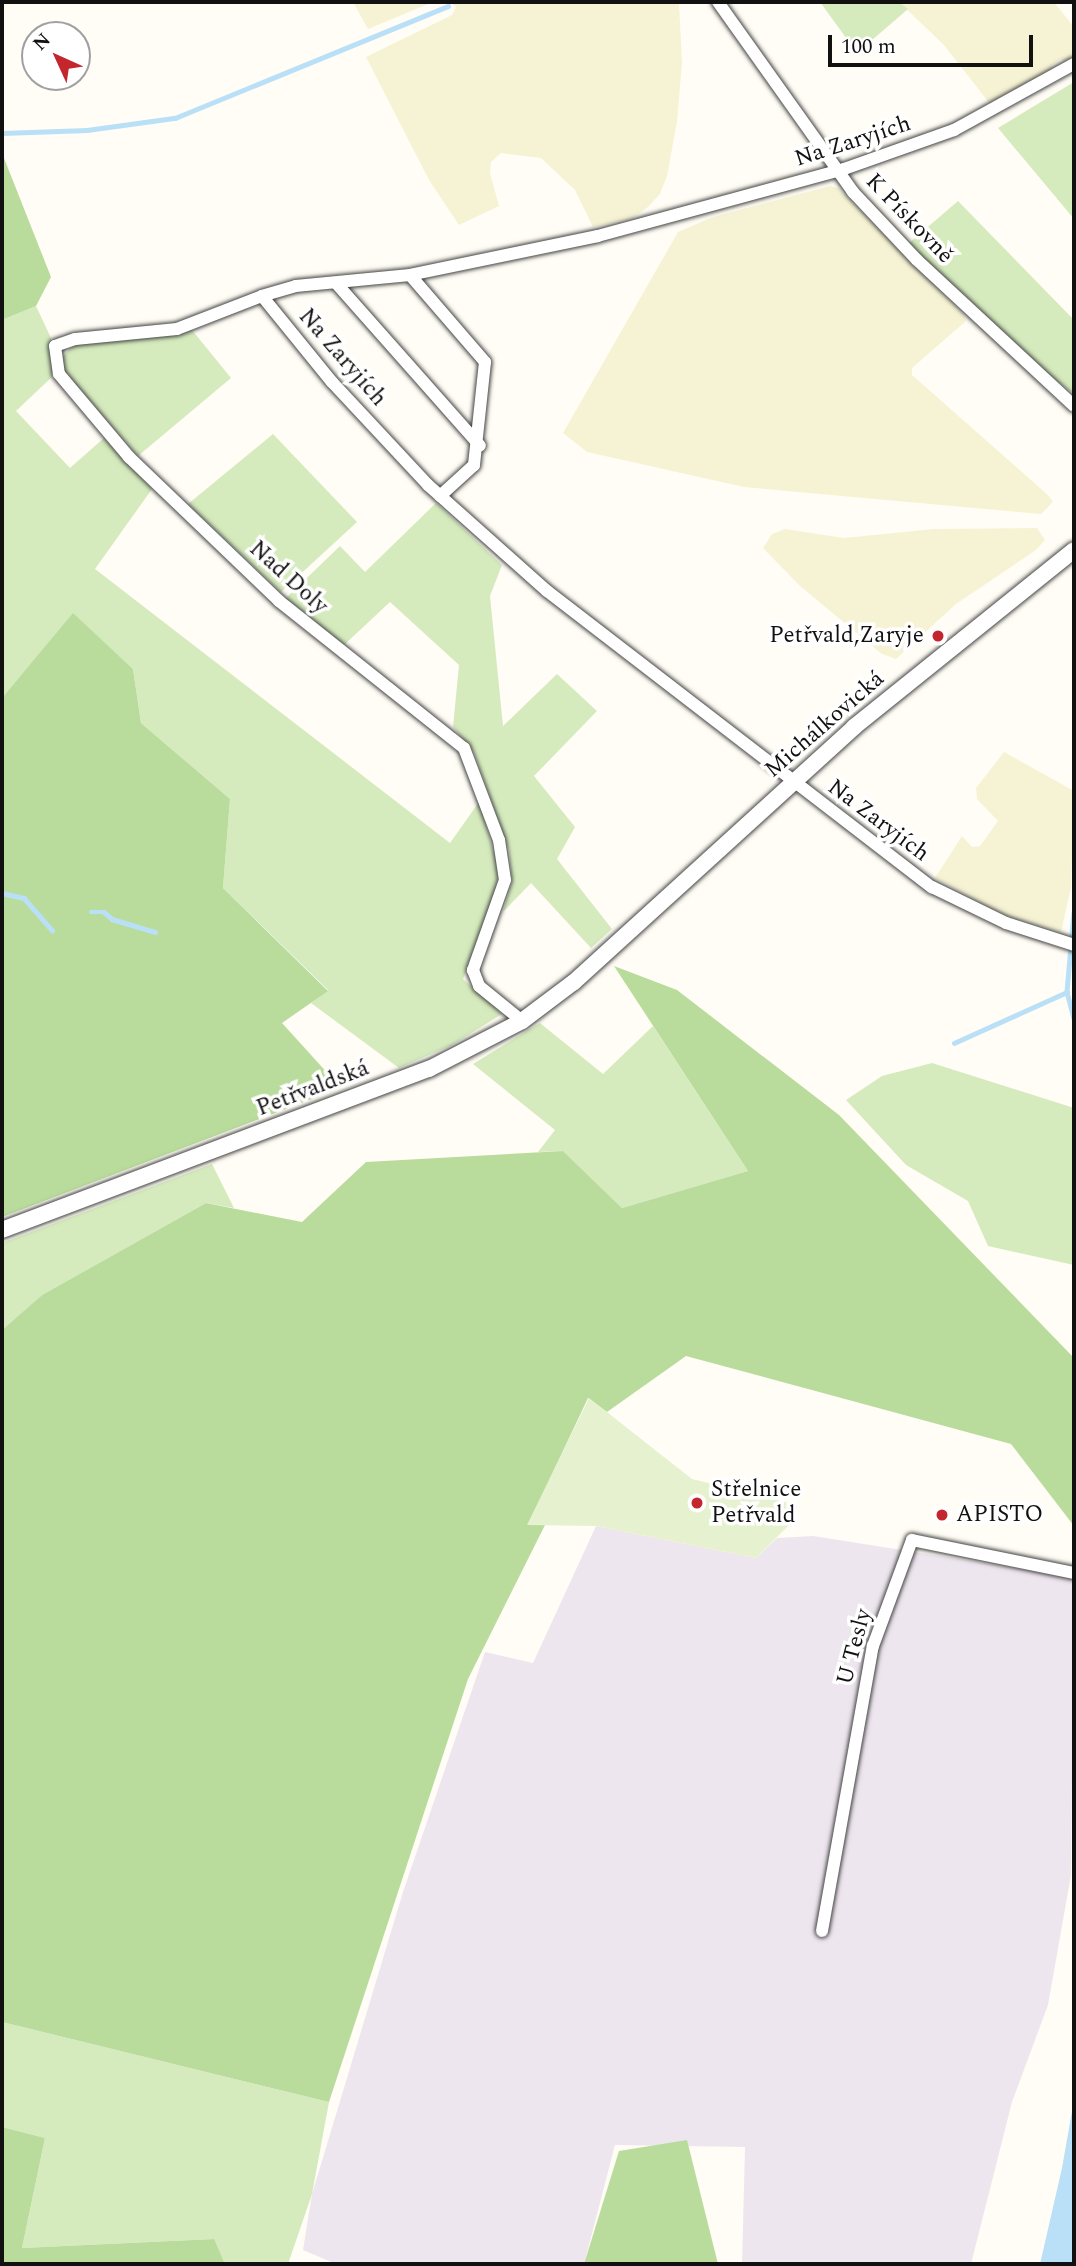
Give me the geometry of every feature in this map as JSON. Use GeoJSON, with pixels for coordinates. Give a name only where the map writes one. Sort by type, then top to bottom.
{"type":"FeatureCollection","features":[{"type":"Feature","properties":{"kind":"street","name":"K Pískovně"},"geometry":{"type":"LineString","coordinates":[[718,2],[823,146],[836,171],[917,260],[1074,405]]}},
{"type":"Feature","properties":{"kind":"street","name":"Na Zaryjích"},"geometry":{"type":"LineString","coordinates":[[1074,64],[954,130],[836,171],[598,236],[410,275],[296,286],[262,296],[332,382],[440,496],[547,591],[793,783],[932,887],[995,918],[1074,945]]}},
{"type":"Feature","properties":{"kind":"street"},"geometry":{"type":"LineString","coordinates":[[410,275],[485,362],[480,446],[474,465],[440,496]]}},
{"type":"Feature","properties":{"kind":"street"},"geometry":{"type":"LineString","coordinates":[[337,283],[480,446]]}},
{"type":"Feature","properties":{"kind":"street","name":"Nad Doly"},"geometry":{"type":"LineString","coordinates":[[262,296],[177,330],[75,339],[55,346],[59,374],[129,457],[279,601],[464,748],[499,840],[505,880],[473,970],[479,986],[522,1021]]}},
{"type":"Feature","properties":{"kind":"street","name":"Michálkovická"},"geometry":{"type":"LineString","coordinates":[[615,946],[917,674],[1074,550]]}},
{"type":"Feature","properties":{"kind":"street","name":"Petřvaldská"},"geometry":{"type":"LineString","coordinates":[[2,1230],[429,1069],[522,1021],[615,946]]}},
{"type":"Feature","properties":{"kind":"street","name":"U Tesly"},"geometry":{"type":"LineString","coordinates":[[822,1931],[873,1646],[912,1540],[1074,1573]]}},
{"type":"Feature","properties":{"kind":"shaded area"},"geometry":{"type":"Polygon","coordinates":[[[353,2],[433,2],[368,29],[353,2]]]}},
{"type":"Feature","properties":{"kind":"shaded area"},"geometry":{"type":"Polygon","coordinates":[[[451,2],[679,2],[682,63],[677,122],[667,176],[660,194],[648,207],[633,218],[593,227],[575,190],[541,158],[501,153],[491,162],[490,173],[499,206],[459,225],[429,180],[366,57],[452,15],[456,7],[451,2]]]}},
{"type":"Feature","properties":{"kind":"shaded area"},"geometry":{"type":"Polygon","coordinates":[[[899,2],[1054,2],[1074,27],[1074,65],[1069,68],[1061,59],[1051,66],[1057,76],[994,109],[944,45],[899,2]]]}},
{"type":"Feature","properties":{"kind":"shaded area"},"geometry":{"type":"Polygon","coordinates":[[[830,186],[838,188],[963,314],[966,321],[912,368],[912,375],[1049,496],[1053,502],[1041,514],[744,487],[587,452],[563,433],[678,232],[713,217],[830,186]]]}},
{"type":"Feature","properties":{"kind":"shaded area"},"geometry":{"type":"Polygon","coordinates":[[[1037,528],[1045,540],[1036,550],[956,604],[896,659],[882,654],[800,586],[763,548],[772,534],[785,529],[844,538],[934,529],[1037,528]]]}},
{"type":"Feature","properties":{"kind":"shaded area"},"geometry":{"type":"Polygon","coordinates":[[[1004,752],[1074,791],[1071,888],[1061,932],[1002,914],[935,878],[962,836],[972,847],[980,846],[998,821],[977,799],[976,788],[1004,752]]]}},
{"type":"Feature","properties":{"kind":"shaded area"},"geometry":{"type":"Polygon","coordinates":[[[596,1526],[756,1558],[777,1538],[813,1536],[1074,1577],[1071,1875],[1048,2005],[1012,2102],[971,2264],[742,2264],[745,2147],[615,2145],[584,2264],[336,2264],[303,2250],[312,2194],[403,1892],[485,1652],[533,1663],[596,1526]]]}},
{"type":"Feature","properties":{"kind":"green space"},"geometry":{"type":"Polygon","coordinates":[[[820,2],[899,2],[908,9],[857,53],[820,2]]]}},
{"type":"Feature","properties":{"kind":"green space"},"geometry":{"type":"Polygon","coordinates":[[[1074,82],[1074,219],[998,128],[1074,82]]]}},
{"type":"Feature","properties":{"kind":"green space"},"geometry":{"type":"Polygon","coordinates":[[[2,153],[51,277],[36,306],[2,320],[2,153]]]}},
{"type":"Feature","properties":{"kind":"green space"},"geometry":{"type":"Polygon","coordinates":[[[958,201],[1074,320],[1074,394],[1034,363],[908,244],[958,201]]]}},
{"type":"Feature","properties":{"kind":"green space"},"geometry":{"type":"Polygon","coordinates":[[[36,306],[51,338],[54,375],[16,411],[70,468],[104,438],[152,489],[95,569],[450,843],[479,802],[499,870],[491,910],[463,979],[502,1014],[452,1045],[399,1068],[311,1003],[328,990],[223,888],[230,799],[141,723],[133,669],[73,614],[2,698],[2,320],[36,306]]]}},
{"type":"Feature","properties":{"kind":"green space"},"geometry":{"type":"Polygon","coordinates":[[[192,330],[231,378],[138,456],[64,371],[62,357],[74,345],[192,330]]]}},
{"type":"Feature","properties":{"kind":"green space"},"geometry":{"type":"Polygon","coordinates":[[[273,434],[357,522],[281,592],[188,504],[273,434]]]}},
{"type":"Feature","properties":{"kind":"green space"},"geometry":{"type":"Polygon","coordinates":[[[436,503],[502,565],[490,596],[503,726],[557,674],[597,711],[534,776],[575,827],[557,859],[612,929],[591,948],[531,883],[503,912],[512,882],[509,850],[474,752],[453,727],[459,665],[390,602],[344,645],[286,598],[340,546],[365,572],[436,503]]]}},
{"type":"Feature","properties":{"kind":"green space"},"geometry":{"type":"Polygon","coordinates":[[[73,613],[133,669],[141,723],[230,799],[223,888],[328,991],[282,1023],[341,1088],[2,1217],[2,698],[73,613]]]}},
{"type":"Feature","properties":{"kind":"green space"},"geometry":{"type":"Polygon","coordinates":[[[614,966],[677,990],[839,1115],[1074,1358],[1074,1526],[1011,1444],[686,1356],[607,1412],[588,1398],[528,1525],[545,1525],[468,1679],[329,2102],[2,2022],[2,1330],[42,1295],[206,1203],[302,1222],[366,1162],[563,1151],[622,1208],[748,1171],[614,966]]]}},
{"type":"Feature","properties":{"kind":"green space"},"geometry":{"type":"Polygon","coordinates":[[[540,1023],[603,1074],[653,1026],[748,1171],[622,1208],[563,1151],[538,1152],[555,1130],[473,1064],[540,1023]]]}},
{"type":"Feature","properties":{"kind":"green space"},"geometry":{"type":"Polygon","coordinates":[[[932,1063],[1074,1108],[1074,1265],[988,1246],[968,1201],[906,1165],[846,1100],[882,1076],[932,1063]]]}},
{"type":"Feature","properties":{"kind":"green space"},"geometry":{"type":"Polygon","coordinates":[[[212,1164],[234,1208],[206,1203],[42,1295],[2,1330],[2,1243],[212,1164]]]}},
{"type":"Feature","properties":{"kind":"green space"},"geometry":{"type":"Polygon","coordinates":[[[589,1398],[692,1479],[797,1505],[794,1520],[756,1558],[596,1526],[527,1525],[589,1398]]]}},
{"type":"Feature","properties":{"kind":"green space"},"geometry":{"type":"Polygon","coordinates":[[[2,2022],[329,2102],[312,2194],[288,2264],[225,2264],[213,2239],[22,2248],[45,2138],[2,2127],[2,2022]]]}},
{"type":"Feature","properties":{"kind":"green space"},"geometry":{"type":"Polygon","coordinates":[[[2,2127],[45,2138],[22,2248],[214,2239],[225,2264],[2,2264],[2,2127]]]}},
{"type":"Feature","properties":{"kind":"green space"},"geometry":{"type":"Polygon","coordinates":[[[687,2140],[718,2264],[584,2264],[619,2151],[687,2140]]]}},
{"type":"Feature","properties":{"kind":"water"},"geometry":{"type":"Polygon","coordinates":[[[1074,2100],[1074,2264],[1040,2264],[1062,2168],[1074,2100]]]}},
{"type":"Feature","properties":{"kind":"waterway"},"geometry":{"type":"LineString","coordinates":[[2,133],[87,130],[175,118],[448,6]]}},
{"type":"Feature","properties":{"kind":"waterway"},"geometry":{"type":"LineString","coordinates":[[2,893],[24,898],[52,930]]}},
{"type":"Feature","properties":{"kind":"waterway"},"geometry":{"type":"LineString","coordinates":[[91,912],[104,912],[112,919],[155,932]]}},
{"type":"Feature","properties":{"kind":"waterway"},"geometry":{"type":"LineString","coordinates":[[1074,913],[1067,992],[1074,1019]]}},
{"type":"Feature","properties":{"kind":"waterway"},"geometry":{"type":"LineString","coordinates":[[954,1043],[1067,992]]}},
{"type":"Feature","properties":{"kind":"place","name":"Petřvald,Zaryje"},"geometry":{"type":"Point","coordinates":[938,636]}},
{"type":"Feature","properties":{"kind":"place","name":"Střelnice Petřvald"},"geometry":{"type":"Point","coordinates":[697,1503]}},
{"type":"Feature","properties":{"kind":"place","name":"APISTO"},"geometry":{"type":"Point","coordinates":[942,1515]}}]}
